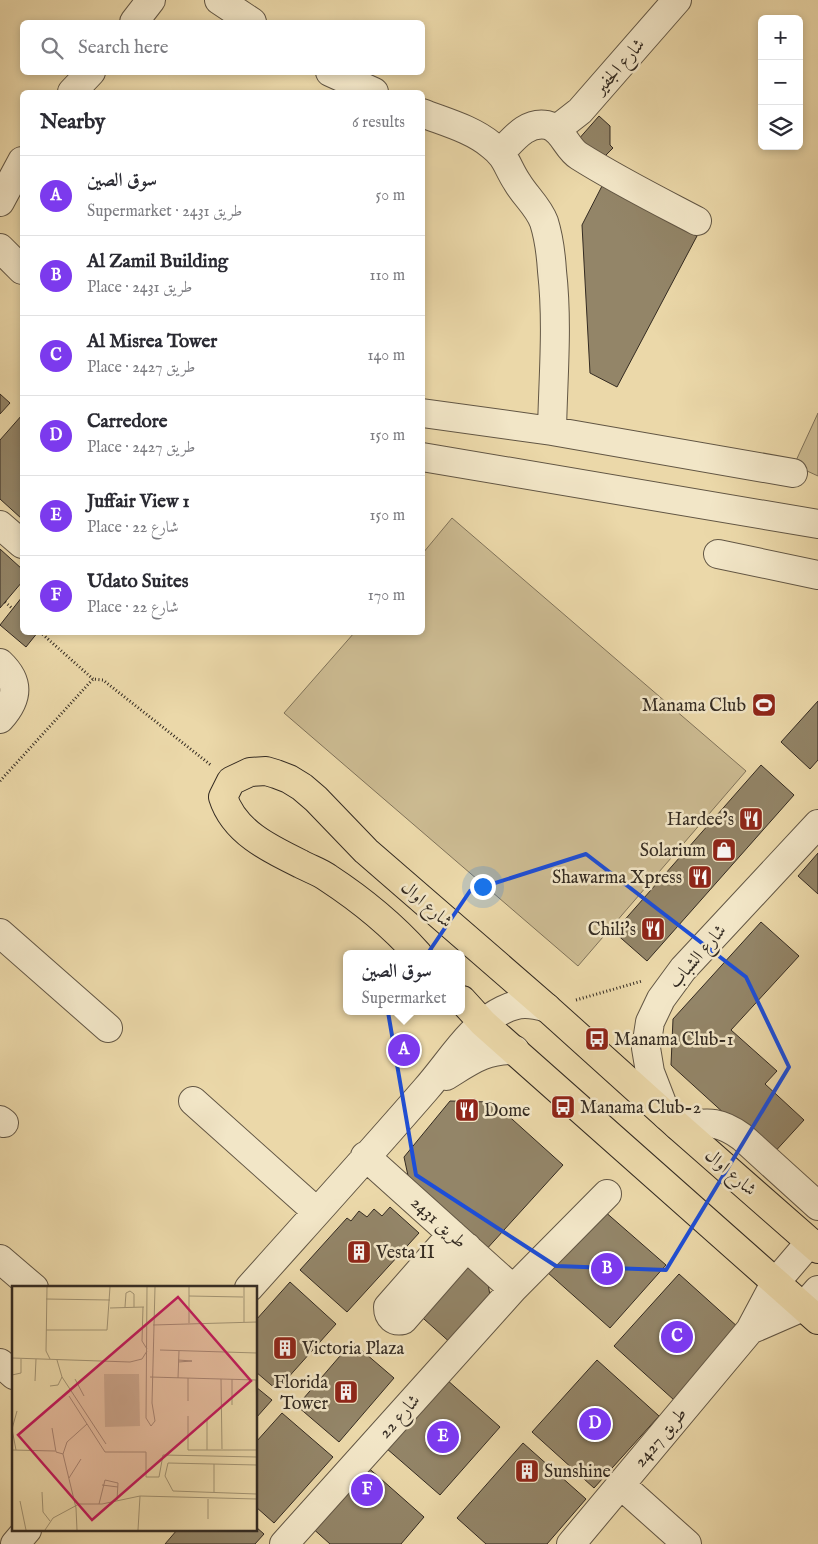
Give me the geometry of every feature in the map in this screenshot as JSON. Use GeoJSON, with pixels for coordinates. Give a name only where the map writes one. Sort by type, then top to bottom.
{"type":"FeatureCollection","features":[{"type":"Feature","properties":{"kind":"main road","name":"شارع اوال"},"geometry":{"type":"LineString","coordinates":[[231,782],[250,772],[266,772],[289,779],[302,787],[316,799],[366,852],[547,1008],[814,1246]]}},
{"type":"Feature","properties":{"kind":"main road"},"geometry":{"type":"LineString","coordinates":[[231,782],[222,797],[226,808],[239,826],[261,844],[325,876],[355,896],[414,950]]}},
{"type":"Feature","properties":{"kind":"main road"},"geometry":{"type":"LineString","coordinates":[[465,1003],[483,1023],[775,1283],[813,1306]]}},
{"type":"Feature","properties":{"kind":"street"},"geometry":{"type":"LineString","coordinates":[[136,20],[151,0]]}},
{"type":"Feature","properties":{"kind":"street"},"geometry":{"type":"LineString","coordinates":[[219,0],[249,20]]}},
{"type":"Feature","properties":{"kind":"street","name":"شارع الجفير"},"geometry":{"type":"LineString","coordinates":[[557,129],[580,111],[676,0]]}},
{"type":"Feature","properties":{"kind":"street"},"geometry":{"type":"LineString","coordinates":[[74,90],[87,75]]}},
{"type":"Feature","properties":{"kind":"street"},"geometry":{"type":"LineString","coordinates":[[338,81],[367,90]]}},
{"type":"Feature","properties":{"kind":"street"},"geometry":{"type":"LineString","coordinates":[[425,114],[474,134],[490,144],[500,153],[508,164],[514,179],[539,211],[548,235],[555,304],[552,430]]}},
{"type":"Feature","properties":{"kind":"street"},"geometry":{"type":"LineString","coordinates":[[500,153],[525,129],[535,125],[546,125],[557,129],[573,152],[696,221]]}},
{"type":"Feature","properties":{"kind":"street"},"geometry":{"type":"LineString","coordinates":[[0,202],[20,165]]}},
{"type":"Feature","properties":{"kind":"street"},"geometry":{"type":"LineString","coordinates":[[0,248],[20,268]]}},
{"type":"Feature","properties":{"kind":"street"},"geometry":{"type":"LineString","coordinates":[[425,413],[552,430],[793,473]]}},
{"type":"Feature","properties":{"kind":"street"},"geometry":{"type":"LineString","coordinates":[[425,458],[818,524]]}},
{"type":"Feature","properties":{"kind":"street"},"geometry":{"type":"LineString","coordinates":[[0,525],[20,542]]}},
{"type":"Feature","properties":{"kind":"street"},"geometry":{"type":"LineString","coordinates":[[718,554],[818,575]]}},
{"type":"Feature","properties":{"kind":"street"},"geometry":{"type":"LineString","coordinates":[[0,663],[14,682],[15,692],[12,703],[0,719]]}},
{"type":"Feature","properties":{"kind":"street","name":"شارع الشباب"},"geometry":{"type":"LineString","coordinates":[[672,1121],[650,1072],[646,1048],[650,1022],[661,999],[683,969],[818,824]]}},
{"type":"Feature","properties":{"kind":"street"},"geometry":{"type":"LineString","coordinates":[[0,933],[108,1028]]}},
{"type":"Feature","properties":{"kind":"street"},"geometry":{"type":"LineString","coordinates":[[251,1286],[428,1087],[456,1050],[483,1023],[502,1010],[517,1004],[532,1003],[547,1008]]}},
{"type":"Feature","properties":{"kind":"street"},"geometry":{"type":"LineString","coordinates":[[428,1087],[476,1058],[497,1050],[515,1050]]}},
{"type":"Feature","properties":{"kind":"street"},"geometry":{"type":"LineString","coordinates":[[193,1100],[317,1212]]}},
{"type":"Feature","properties":{"kind":"street"},"geometry":{"type":"LineString","coordinates":[[672,1121],[719,1124],[731,1129],[742,1136],[809,1197],[777,1212]]}},
{"type":"Feature","properties":{"kind":"street","name":"طريق 2431"},"geometry":{"type":"LineString","coordinates":[[365,1156],[513,1289]]}},
{"type":"Feature","properties":{"kind":"street","name":"شارع 22"},"geometry":{"type":"LineString","coordinates":[[284,1544],[513,1289],[607,1194]]}},
{"type":"Feature","properties":{"kind":"street","name":"طريق 2427"},"geometry":{"type":"LineString","coordinates":[[571,1544],[750,1330],[775,1283],[814,1246]]}},
{"type":"Feature","properties":{"kind":"street"},"geometry":{"type":"LineString","coordinates":[[0,1259],[32,1286]]}},
{"type":"Feature","properties":{"kind":"street","name":"طريق 2427"},"geometry":{"type":"LineString","coordinates":[[750,1330],[813,1306]]}},
{"type":"Feature","properties":{"kind":"street"},"geometry":{"type":"LineString","coordinates":[[0,1363],[12,1373]]}},
{"type":"Feature","properties":{"kind":"street"},"geometry":{"type":"LineString","coordinates":[[621,1485],[687,1544]]}},
{"type":"Feature","properties":{"kind":"street"},"geometry":{"type":"LineString","coordinates":[[15,1544],[25,1532]]}},
{"type":"Feature","properties":{"kind":"path"},"geometry":{"type":"LineString","coordinates":[[5,602],[13,609]]}},
{"type":"Feature","properties":{"kind":"path"},"geometry":{"type":"LineString","coordinates":[[43,635],[93,679],[103,680],[231,782]]}},
{"type":"Feature","properties":{"kind":"path"},"geometry":{"type":"LineString","coordinates":[[0,781],[93,679]]}},
{"type":"Feature","properties":{"kind":"path"},"geometry":{"type":"LineString","coordinates":[[547,1008],[646,980]]}},
{"type":"Feature","properties":{"kind":"highlighted area"},"geometry":{"type":"Polygon","coordinates":[[[586,854],[746,977],[789,1067],[666,1270],[556,1266],[416,1175],[388,1012],[470,891],[586,854]]]}},
{"type":"Feature","properties":{"kind":"shaded area"},"geometry":{"type":"Polygon","coordinates":[[[818,413],[818,476],[794,465],[818,413]]]}},
{"type":"Feature","properties":{"kind":"shaded area"},"geometry":{"type":"Polygon","coordinates":[[[452,518],[746,771],[578,966],[284,713],[352,635],[425,635],[425,551],[452,518]]]}},
{"type":"Feature","properties":{"kind":"building"},"geometry":{"type":"Polygon","coordinates":[[[599,116],[610,126],[610,145],[613,148],[600,161],[577,141],[599,116]]]}},
{"type":"Feature","properties":{"kind":"building"},"geometry":{"type":"Polygon","coordinates":[[[602,186],[697,236],[617,387],[590,373],[582,225],[602,186]]]}},
{"type":"Feature","properties":{"kind":"building"},"geometry":{"type":"Polygon","coordinates":[[[0,394],[10,403],[0,414],[0,394]]]}},
{"type":"Feature","properties":{"kind":"building"},"geometry":{"type":"Polygon","coordinates":[[[20,417],[20,517],[0,499],[0,440],[20,417]]]}},
{"type":"Feature","properties":{"kind":"building"},"geometry":{"type":"Polygon","coordinates":[[[0,549],[20,567],[20,584],[0,608],[0,549]]]}},
{"type":"Feature","properties":{"kind":"building"},"geometry":{"type":"Polygon","coordinates":[[[20,600],[20,635],[36,635],[26,647],[0,625],[20,600]]]}},
{"type":"Feature","properties":{"kind":"building"},"geometry":{"type":"Polygon","coordinates":[[[818,701],[818,760],[810,769],[781,742],[818,701]]]}},
{"type":"Feature","properties":{"kind":"building"},"geometry":{"type":"Polygon","coordinates":[[[761,765],[794,795],[647,961],[614,932],[761,765]]]}},
{"type":"Feature","properties":{"kind":"building"},"geometry":{"type":"Polygon","coordinates":[[[818,853],[818,894],[798,876],[818,853]]]}},
{"type":"Feature","properties":{"kind":"building"},"geometry":{"type":"Polygon","coordinates":[[[761,922],[799,956],[731,1030],[777,1071],[765,1084],[804,1120],[771,1156],[671,1065],[673,1019],[761,922]]]}},
{"type":"Feature","properties":{"kind":"building"},"geometry":{"type":"Polygon","coordinates":[[[450,1101],[493,1102],[563,1165],[484,1252],[410,1185],[404,1157],[450,1101]]]}},
{"type":"Feature","properties":{"kind":"building","name":"Vesta II"},"geometry":{"type":"Polygon","coordinates":[[[390,1207],[419,1233],[347,1312],[300,1270],[347,1218],[351,1221],[359,1211],[367,1217],[374,1209],[382,1216],[390,1207]]]}},
{"type":"Feature","properties":{"kind":"building"},"geometry":{"type":"Polygon","coordinates":[[[603,1210],[666,1265],[610,1328],[547,1272],[603,1210]]]}},
{"type":"Feature","properties":{"kind":"building"},"geometry":{"type":"Polygon","coordinates":[[[463,1256],[487,1277],[491,1302],[453,1345],[415,1311],[463,1256]]]}},
{"type":"Feature","properties":{"kind":"building"},"geometry":{"type":"Polygon","coordinates":[[[679,1274],[739,1328],[674,1400],[614,1346],[679,1274]]]}},
{"type":"Feature","properties":{"kind":"building","name":"Victoria Plaza"},"geometry":{"type":"Polygon","coordinates":[[[290,1282],[336,1324],[277,1390],[258,1374],[258,1318],[290,1282]]]}},
{"type":"Feature","properties":{"kind":"building","name":"Florida Tower"},"geometry":{"type":"Polygon","coordinates":[[[352,1342],[394,1378],[339,1442],[297,1406],[352,1342]]]}},
{"type":"Feature","properties":{"kind":"building"},"geometry":{"type":"Polygon","coordinates":[[[597,1360],[659,1416],[594,1488],[532,1432],[597,1360]]]}},
{"type":"Feature","properties":{"kind":"building"},"geometry":{"type":"Polygon","coordinates":[[[446,1379],[500,1427],[440,1495],[386,1448],[446,1379]]]}},
{"type":"Feature","properties":{"kind":"building"},"geometry":{"type":"Polygon","coordinates":[[[258,1389],[272,1400],[258,1416],[258,1389]]]}},
{"type":"Feature","properties":{"kind":"building"},"geometry":{"type":"Polygon","coordinates":[[[282,1413],[333,1457],[274,1523],[258,1509],[258,1440],[282,1413]]]}},
{"type":"Feature","properties":{"kind":"building","name":"Sunshine"},"geometry":{"type":"Polygon","coordinates":[[[523,1443],[586,1499],[547,1544],[486,1544],[457,1518],[523,1443]]]}},
{"type":"Feature","properties":{"kind":"building"},"geometry":{"type":"Polygon","coordinates":[[[364,1464],[424,1517],[401,1544],[330,1544],[309,1525],[364,1464]]]}},
{"type":"Feature","properties":{"kind":"building"},"geometry":{"type":"Polygon","coordinates":[[[258,1529],[264,1534],[255,1544],[165,1544],[175,1532],[258,1532],[258,1529]]]}},
{"type":"Feature","properties":{"kind":"place","name":"Manama Club"},"geometry":{"type":"Point","coordinates":[764,705]}},
{"type":"Feature","properties":{"kind":"place","name":"Hardee's"},"geometry":{"type":"Point","coordinates":[751,819]}},
{"type":"Feature","properties":{"kind":"place","name":"Solarium"},"geometry":{"type":"Point","coordinates":[724,850]}},
{"type":"Feature","properties":{"kind":"place","name":"Shawarma Xpress"},"geometry":{"type":"Point","coordinates":[700,877]}},
{"type":"Feature","properties":{"kind":"place","name":"Chili's"},"geometry":{"type":"Point","coordinates":[653,929]}},
{"type":"Feature","properties":{"kind":"place","name":"Manama Club-1"},"geometry":{"type":"Point","coordinates":[597,1039]}},
{"type":"Feature","properties":{"kind":"place","name":"سوق الصين"},"geometry":{"type":"Point","coordinates":[404,1050]}},
{"type":"Feature","properties":{"kind":"place","name":"Manama Club-2"},"geometry":{"type":"Point","coordinates":[563,1107]}},
{"type":"Feature","properties":{"kind":"place","name":"Dome"},"geometry":{"type":"Point","coordinates":[467,1110]}},
{"type":"Feature","properties":{"kind":"place","name":"Vesta II"},"geometry":{"type":"Point","coordinates":[359,1252]}},
{"type":"Feature","properties":{"kind":"place","name":"Al Zamil Building"},"geometry":{"type":"Point","coordinates":[607,1269]}},
{"type":"Feature","properties":{"kind":"place","name":"Al Misrea Tower"},"geometry":{"type":"Point","coordinates":[677,1337]}},
{"type":"Feature","properties":{"kind":"place","name":"Victoria Plaza"},"geometry":{"type":"Point","coordinates":[285,1348]}},
{"type":"Feature","properties":{"kind":"place","name":"Florida Tower"},"geometry":{"type":"Point","coordinates":[346,1392]}},
{"type":"Feature","properties":{"kind":"place","name":"Carredore"},"geometry":{"type":"Point","coordinates":[595,1424]}},
{"type":"Feature","properties":{"kind":"place","name":"Juffair View 1"},"geometry":{"type":"Point","coordinates":[443,1437]}},
{"type":"Feature","properties":{"kind":"place","name":"Sunshine"},"geometry":{"type":"Point","coordinates":[527,1471]}},
{"type":"Feature","properties":{"kind":"place","name":"Udato Suites"},"geometry":{"type":"Point","coordinates":[367,1490]}}]}
